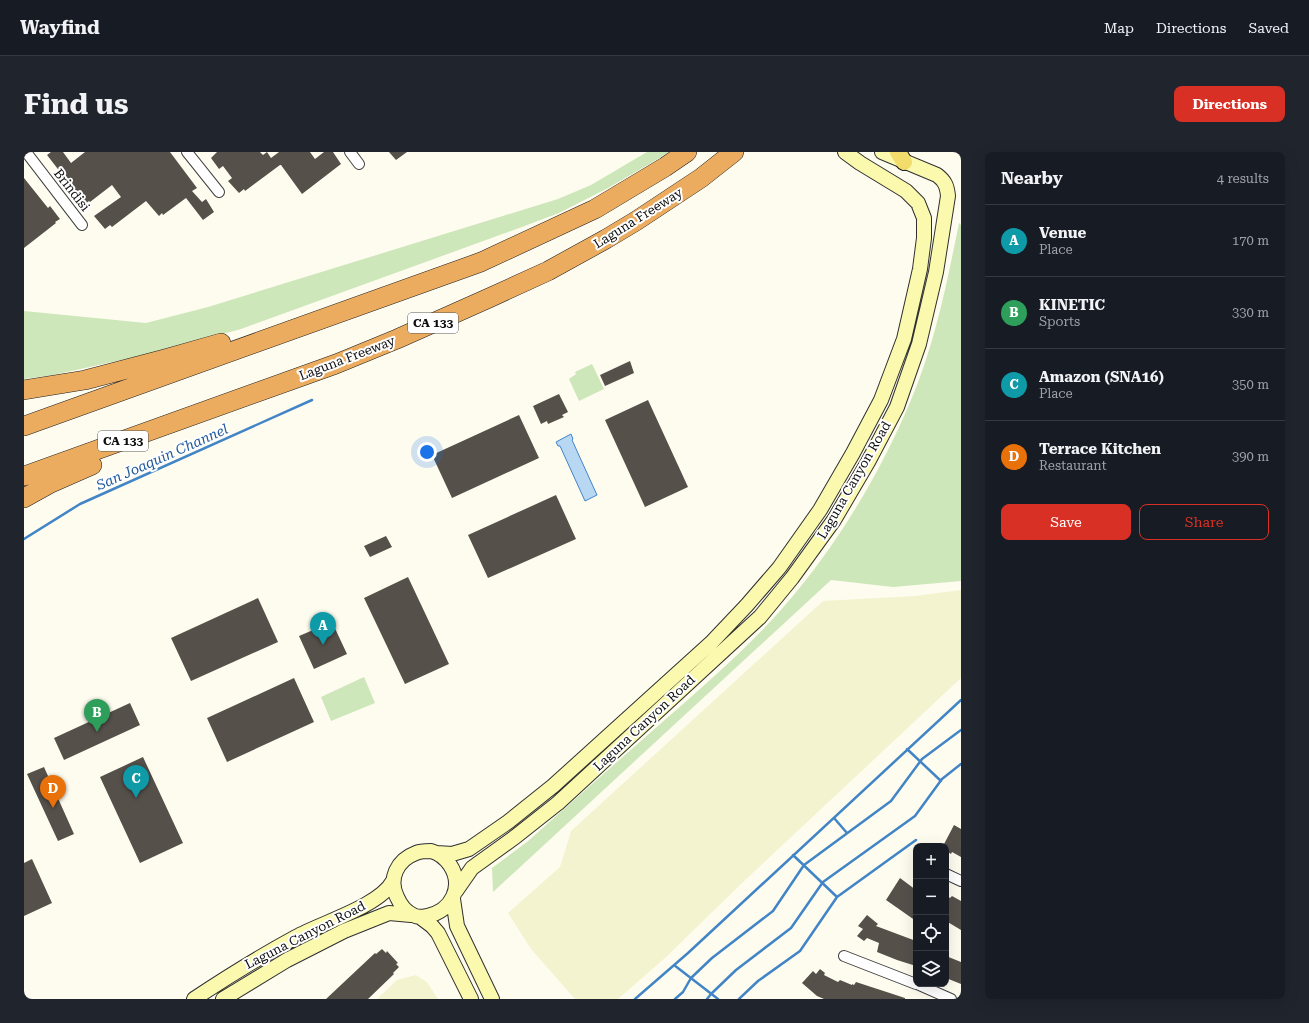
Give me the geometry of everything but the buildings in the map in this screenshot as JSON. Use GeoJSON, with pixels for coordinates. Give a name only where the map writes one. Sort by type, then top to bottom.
{"type":"FeatureCollection","features":[{"type":"Feature","properties":{"kind":"highway"},"geometry":{"type":"LineString","coordinates":[[24,426],[481,262],[595,209],[687,152]]}},
{"type":"Feature","properties":{"kind":"highway","name":"Laguna Freeway"},"geometry":{"type":"LineString","coordinates":[[24,476],[336,364],[398,339],[548,271],[636,221],[701,178],[734,152]]}},
{"type":"Feature","properties":{"kind":"highway"},"geometry":{"type":"LineString","coordinates":[[24,390],[85,380],[165,359],[260,332],[358,296],[386,296]]}},
{"type":"Feature","properties":{"kind":"highway"},"geometry":{"type":"LineString","coordinates":[[24,498],[71,474],[177,429],[222,405]]}},
{"type":"Feature","properties":{"kind":"main road","name":"Laguna Canyon Road"},"geometry":{"type":"LineString","coordinates":[[437,852],[452,854],[469,849],[508,822],[552,786],[711,643],[779,568],[820,510],[853,454],[881,400],[904,339],[920,269],[924,238],[924,218],[918,203],[906,190],[860,163],[845,152]]}},
{"type":"Feature","properties":{"kind":"main road","name":"Laguna Canyon Road"},"geometry":{"type":"LineString","coordinates":[[454,895],[472,868],[558,803],[760,617],[792,578],[834,520],[868,462],[899,400],[920,344],[936,272],[948,196],[947,186],[937,175],[901,157],[882,152]]}},
{"type":"Feature","properties":{"kind":"main road"},"geometry":{"type":"LineString","coordinates":[[711,643],[725,648]]}},
{"type":"Feature","properties":{"kind":"main road"},"geometry":{"type":"LineString","coordinates":[[472,999],[442,938],[432,926],[415,916],[400,904],[395,892],[393,881],[397,866],[405,858],[417,852],[437,852],[446,860],[452,869],[456,878],[454,895],[456,921],[492,999]]}},
{"type":"Feature","properties":{"kind":"main road","name":"Laguna Canyon Road"},"geometry":{"type":"LineString","coordinates":[[194,999],[243,967],[292,939],[372,901],[387,889],[393,881]]}},
{"type":"Feature","properties":{"kind":"main road"},"geometry":{"type":"LineString","coordinates":[[415,916],[438,913],[445,908],[454,895]]}},
{"type":"Feature","properties":{"kind":"main road","name":"Laguna Canyon Road"},"geometry":{"type":"LineString","coordinates":[[223,999],[312,946],[350,928],[389,913],[415,916]]}},
{"type":"Feature","properties":{"kind":"street","name":"Brindisi"},"geometry":{"type":"LineString","coordinates":[[26,152],[82,225]]}},
{"type":"Feature","properties":{"kind":"street"},"geometry":{"type":"LineString","coordinates":[[188,152],[219,192]]}},
{"type":"Feature","properties":{"kind":"street"},"geometry":{"type":"LineString","coordinates":[[350,152],[359,164]]}},
{"type":"Feature","properties":{"kind":"street"},"geometry":{"type":"LineString","coordinates":[[949,875],[961,880]]}},
{"type":"Feature","properties":{"kind":"street"},"geometry":{"type":"LineString","coordinates":[[844,956],[913,982]]}},
{"type":"Feature","properties":{"kind":"street"},"geometry":{"type":"LineString","coordinates":[[924,987],[952,999]]}},
{"type":"Feature","properties":{"kind":"green space"},"geometry":{"type":"Polygon","coordinates":[[[647,152],[670,152],[608,188],[559,213],[522,227],[241,329],[149,354],[53,375],[24,379],[24,311],[146,323],[208,307],[558,199],[591,185],[647,152]]]}},
{"type":"Feature","properties":{"kind":"green space"},"geometry":{"type":"Polygon","coordinates":[[[959,223],[961,225],[961,581],[893,587],[831,580],[493,892],[492,868],[527,842],[739,653],[780,611],[819,563],[854,511],[870,484],[911,400],[927,357],[940,313],[959,223]]]}},
{"type":"Feature","properties":{"kind":"green space"},"geometry":{"type":"Polygon","coordinates":[[[592,364],[604,389],[579,401],[569,379],[576,374],[575,372],[592,364]]]}},
{"type":"Feature","properties":{"kind":"green space"},"geometry":{"type":"Polygon","coordinates":[[[961,590],[961,678],[741,884],[665,958],[618,999],[575,999],[531,949],[508,913],[560,867],[571,831],[823,601],[915,596],[961,590]]]}},
{"type":"Feature","properties":{"kind":"green space"},"geometry":{"type":"Polygon","coordinates":[[[364,677],[375,703],[331,721],[321,697],[364,677]]]}},
{"type":"Feature","properties":{"kind":"green space"},"geometry":{"type":"Polygon","coordinates":[[[416,975],[427,982],[438,999],[377,999],[397,980],[416,975]]]}},
{"type":"Feature","properties":{"kind":"water"},"geometry":{"type":"Polygon","coordinates":[[[571,434],[572,440],[597,495],[585,501],[560,446],[558,446],[556,442],[571,434]]]}},
{"type":"Feature","properties":{"kind":"waterway","name":"San Joaquin Channel"},"geometry":{"type":"LineString","coordinates":[[24,539],[80,504],[312,400]]}},
{"type":"Feature","properties":{"kind":"waterway"},"geometry":{"type":"LineString","coordinates":[[635,999],[688,953],[961,700]]}},
{"type":"Feature","properties":{"kind":"waterway"},"geometry":{"type":"LineString","coordinates":[[675,999],[683,992],[691,978],[712,958],[773,911],[804,865],[891,801],[922,759],[961,730]]}},
{"type":"Feature","properties":{"kind":"waterway"},"geometry":{"type":"LineString","coordinates":[[907,749],[941,781]]}},
{"type":"Feature","properties":{"kind":"waterway"},"geometry":{"type":"LineString","coordinates":[[707,999],[736,970],[791,928],[823,882],[915,816],[942,779],[961,764]]}},
{"type":"Feature","properties":{"kind":"waterway"},"geometry":{"type":"LineString","coordinates":[[834,818],[847,833]]}},
{"type":"Feature","properties":{"kind":"waterway"},"geometry":{"type":"LineString","coordinates":[[739,999],[758,981],[800,951],[837,897],[916,840]]}},
{"type":"Feature","properties":{"kind":"waterway"},"geometry":{"type":"LineString","coordinates":[[793,855],[837,897]]}},
{"type":"Feature","properties":{"kind":"waterway"},"geometry":{"type":"LineString","coordinates":[[674,965],[718,999]]}},
{"type":"Feature","properties":{"kind":"place","name":"Venue"},"geometry":{"type":"Point","coordinates":[323,645]}},
{"type":"Feature","properties":{"kind":"place","name":"KINETIC"},"geometry":{"type":"Point","coordinates":[97,732]}},
{"type":"Feature","properties":{"kind":"place","name":"Amazon (SNA16)"},"geometry":{"type":"Point","coordinates":[136,798]}},
{"type":"Feature","properties":{"kind":"place","name":"Terrace Kitchen"},"geometry":{"type":"Point","coordinates":[53,808]}}]}
